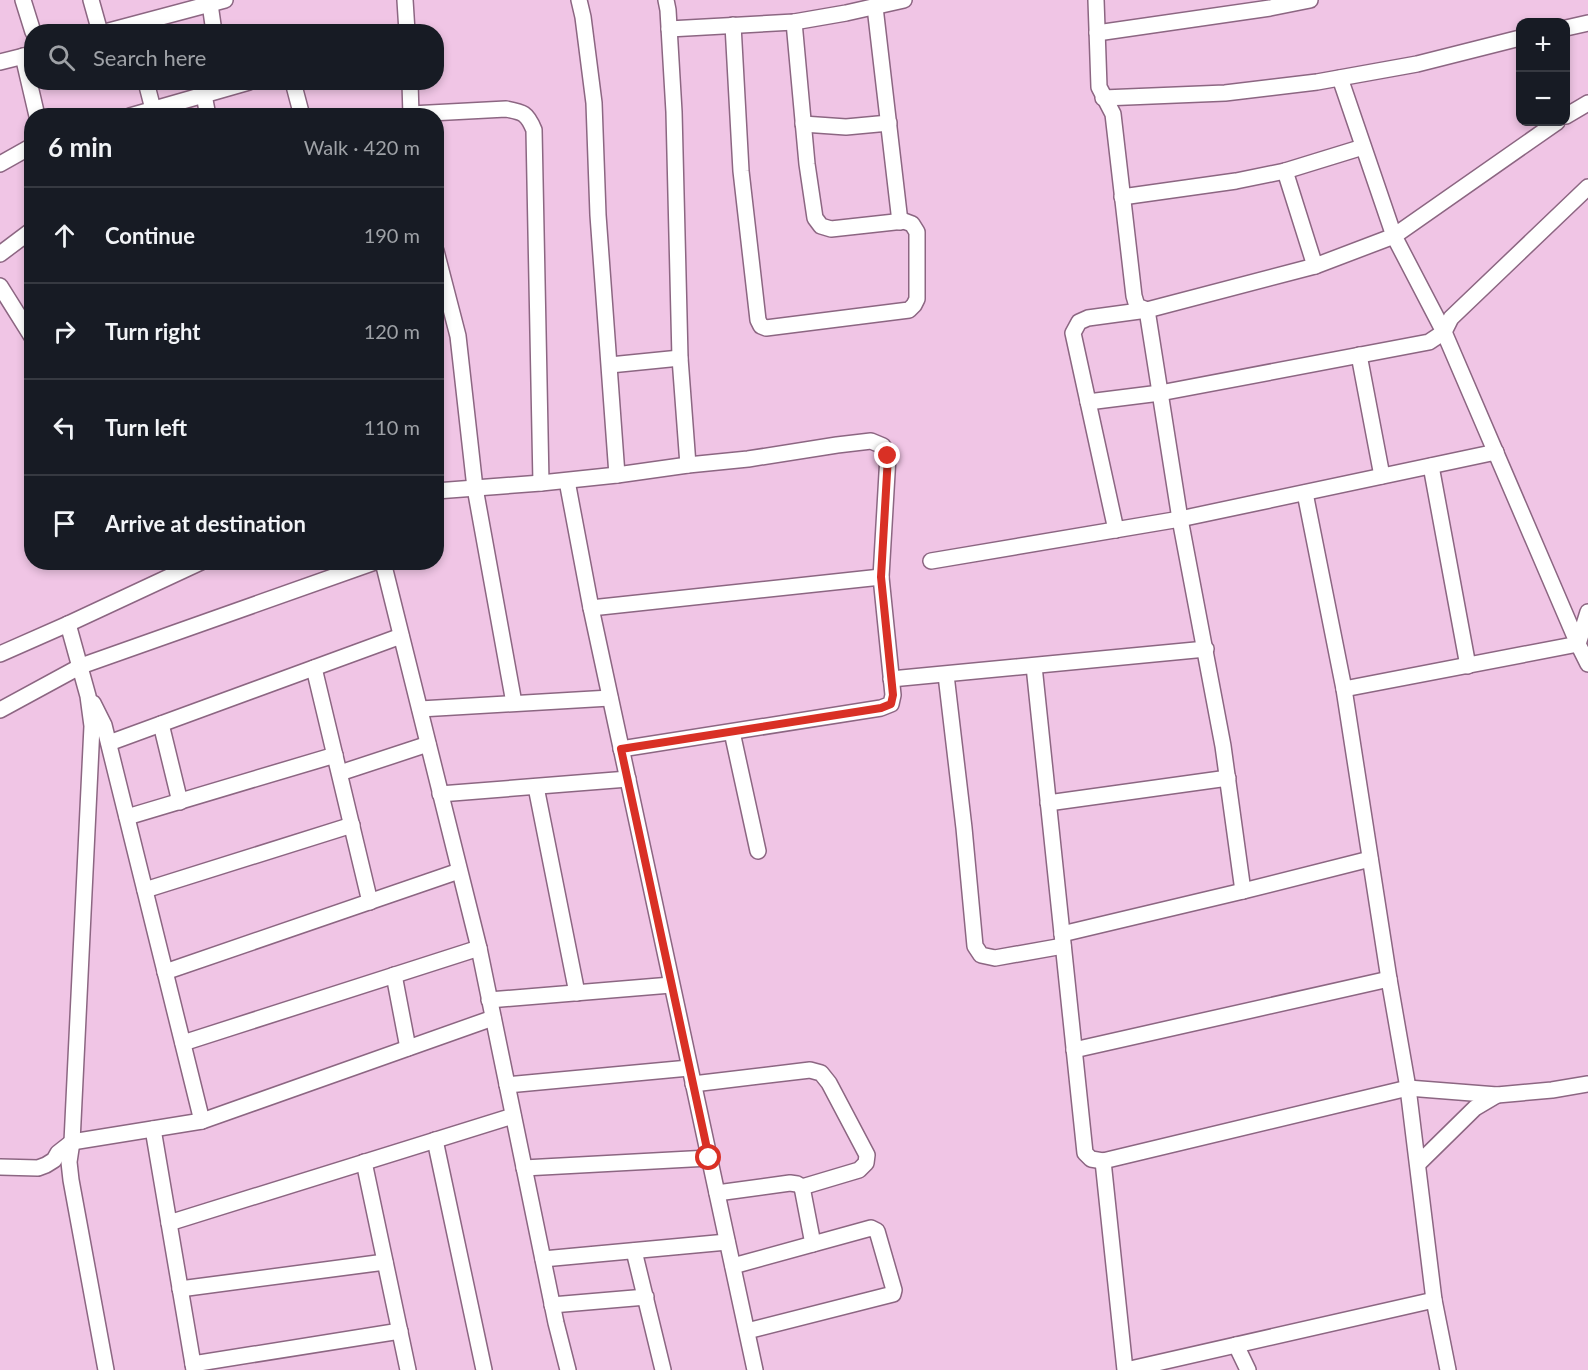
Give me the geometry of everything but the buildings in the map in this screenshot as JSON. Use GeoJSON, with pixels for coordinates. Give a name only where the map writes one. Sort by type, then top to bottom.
{"type":"FeatureCollection","features":[{"type":"Feature","properties":{"kind":"street"},"geometry":{"type":"LineString","coordinates":[[23,0],[30,24]]}},
{"type":"Feature","properties":{"kind":"street"},"geometry":{"type":"LineString","coordinates":[[91,0],[98,24]]}},
{"type":"Feature","properties":{"kind":"street"},"geometry":{"type":"LineString","coordinates":[[405,0],[406,24]]}},
{"type":"Feature","properties":{"kind":"street"},"geometry":{"type":"LineString","coordinates":[[579,0],[584,17],[594,103],[598,215],[618,475]]}},
{"type":"Feature","properties":{"kind":"street"},"geometry":{"type":"LineString","coordinates":[[666,0],[674,112],[680,358],[688,465]]}},
{"type":"Feature","properties":{"kind":"street"},"geometry":{"type":"LineString","coordinates":[[669,29],[794,22],[904,0]]}},
{"type":"Feature","properties":{"kind":"street"},"geometry":{"type":"LineString","coordinates":[[1096,0],[1099,87],[1113,114],[1134,296],[1137,306],[1147,310]]}},
{"type":"Feature","properties":{"kind":"street"},"geometry":{"type":"LineString","coordinates":[[1097,33],[1310,0]]}},
{"type":"Feature","properties":{"kind":"street"},"geometry":{"type":"LineString","coordinates":[[145,24],[217,2],[215,24]]}},
{"type":"Feature","properties":{"kind":"street"},"geometry":{"type":"LineString","coordinates":[[875,7],[900,222]]}},
{"type":"Feature","properties":{"kind":"street"},"geometry":{"type":"LineString","coordinates":[[732,25],[741,171],[758,320],[761,326],[766,328],[909,310],[916,299],[916,232],[912,224],[904,221],[831,229],[821,226],[815,218],[807,164],[794,22]]}},
{"type":"Feature","properties":{"kind":"street"},"geometry":{"type":"LineString","coordinates":[[1570,27],[1588,23]]}},
{"type":"Feature","properties":{"kind":"street"},"geometry":{"type":"LineString","coordinates":[[1103,98],[1225,93],[1340,78],[1417,64],[1516,39]]}},
{"type":"Feature","properties":{"kind":"street"},"geometry":{"type":"LineString","coordinates":[[0,62],[24,56]]}},
{"type":"Feature","properties":{"kind":"street"},"geometry":{"type":"LineString","coordinates":[[1340,78],[1394,236],[1444,332],[1588,664]]}},
{"type":"Feature","properties":{"kind":"street"},"geometry":{"type":"LineString","coordinates":[[33,90],[36,108]]}},
{"type":"Feature","properties":{"kind":"street"},"geometry":{"type":"LineString","coordinates":[[148,90],[153,108]]}},
{"type":"Feature","properties":{"kind":"street"},"geometry":{"type":"LineString","coordinates":[[157,108],[215,90]]}},
{"type":"Feature","properties":{"kind":"street"},"geometry":{"type":"LineString","coordinates":[[295,90],[300,108]]}},
{"type":"Feature","properties":{"kind":"street"},"geometry":{"type":"LineString","coordinates":[[410,90],[411,108]]}},
{"type":"Feature","properties":{"kind":"street"},"geometry":{"type":"LineString","coordinates":[[204,95],[206,108]]}},
{"type":"Feature","properties":{"kind":"street"},"geometry":{"type":"LineString","coordinates":[[1570,114],[1588,103]]}},
{"type":"Feature","properties":{"kind":"street"},"geometry":{"type":"LineString","coordinates":[[444,113],[506,109],[520,111],[529,117],[534,130],[541,483]]}},
{"type":"Feature","properties":{"kind":"street"},"geometry":{"type":"LineString","coordinates":[[803,124],[846,127],[888,123]]}},
{"type":"Feature","properties":{"kind":"street"},"geometry":{"type":"LineString","coordinates":[[1116,530],[1072,333],[1078,322],[1088,318],[1147,310],[1315,266],[1394,236],[1551,126]]}},
{"type":"Feature","properties":{"kind":"street"},"geometry":{"type":"LineString","coordinates":[[1122,197],[1236,181],[1285,171],[1363,147]]}},
{"type":"Feature","properties":{"kind":"street"},"geometry":{"type":"LineString","coordinates":[[0,164],[24,150]]}},
{"type":"Feature","properties":{"kind":"street"},"geometry":{"type":"LineString","coordinates":[[1285,171],[1315,266]]}},
{"type":"Feature","properties":{"kind":"street"},"geometry":{"type":"LineString","coordinates":[[1088,402],[1160,393],[1429,342],[1444,332],[1451,318],[1588,187]]}},
{"type":"Feature","properties":{"kind":"street"},"geometry":{"type":"LineString","coordinates":[[0,254],[24,236]]}},
{"type":"Feature","properties":{"kind":"street"},"geometry":{"type":"LineString","coordinates":[[444,282],[458,336],[475,488],[514,703]]}},
{"type":"Feature","properties":{"kind":"street"},"geometry":{"type":"LineString","coordinates":[[0,286],[24,324]]}},
{"type":"Feature","properties":{"kind":"street"},"geometry":{"type":"LineString","coordinates":[[1147,310],[1180,519],[1224,746],[1243,891]]}},
{"type":"Feature","properties":{"kind":"street"},"geometry":{"type":"LineString","coordinates":[[1359,355],[1382,476]]}},
{"type":"Feature","properties":{"kind":"street"},"geometry":{"type":"LineString","coordinates":[[610,366],[680,358]]}},
{"type":"Feature","properties":{"kind":"street"},"geometry":{"type":"LineString","coordinates":[[444,490],[567,481],[872,441],[883,446],[888,456],[881,577],[897,678],[891,704],[881,708],[621,749]]}},
{"type":"Feature","properties":{"kind":"street"},"geometry":{"type":"LineString","coordinates":[[931,561],[1180,519],[1496,452]]}},
{"type":"Feature","properties":{"kind":"street"},"geometry":{"type":"LineString","coordinates":[[1431,466],[1468,666]]}},
{"type":"Feature","properties":{"kind":"street"},"geometry":{"type":"LineString","coordinates":[[567,481],[610,698],[755,1370]]}},
{"type":"Feature","properties":{"kind":"street"},"geometry":{"type":"LineString","coordinates":[[1305,492],[1344,689],[1408,1088],[1434,1300],[1449,1370]]}},
{"type":"Feature","properties":{"kind":"street"},"geometry":{"type":"LineString","coordinates":[[0,654],[184,570]]}},
{"type":"Feature","properties":{"kind":"street"},"geometry":{"type":"LineString","coordinates":[[0,710],[81,666],[352,570]]}},
{"type":"Feature","properties":{"kind":"street"},"geometry":{"type":"LineString","coordinates":[[385,570],[478,948],[552,1305],[568,1370]]}},
{"type":"Feature","properties":{"kind":"street"},"geometry":{"type":"LineString","coordinates":[[591,608],[881,577]]}},
{"type":"Feature","properties":{"kind":"street"},"geometry":{"type":"LineString","coordinates":[[1578,644],[1588,612]]}},
{"type":"Feature","properties":{"kind":"street"},"geometry":{"type":"LineString","coordinates":[[68,624],[81,666],[92,726],[72,1142],[69,1162],[106,1370]]}},
{"type":"Feature","properties":{"kind":"street"},"geometry":{"type":"LineString","coordinates":[[109,743],[401,636]]}},
{"type":"Feature","properties":{"kind":"street"},"geometry":{"type":"LineString","coordinates":[[1344,689],[1578,644]]}},
{"type":"Feature","properties":{"kind":"street"},"geometry":{"type":"LineString","coordinates":[[897,678],[1206,649]]}},
{"type":"Feature","properties":{"kind":"street"},"geometry":{"type":"LineString","coordinates":[[1034,666],[1085,1153],[1091,1159],[1103,1161],[1408,1088],[1497,1095],[1588,1084]]}},
{"type":"Feature","properties":{"kind":"street"},"geometry":{"type":"LineString","coordinates":[[314,668],[370,902]]}},
{"type":"Feature","properties":{"kind":"street"},"geometry":{"type":"LineString","coordinates":[[939,675],[964,828],[975,946],[981,955],[995,958],[1370,858]]}},
{"type":"Feature","properties":{"kind":"street"},"geometry":{"type":"LineString","coordinates":[[88,696],[105,725],[202,1121]]}},
{"type":"Feature","properties":{"kind":"street"},"geometry":{"type":"LineString","coordinates":[[420,709],[610,698]]}},
{"type":"Feature","properties":{"kind":"street"},"geometry":{"type":"LineString","coordinates":[[160,724],[180,802]]}},
{"type":"Feature","properties":{"kind":"street"},"geometry":{"type":"LineString","coordinates":[[732,732],[758,851]]}},
{"type":"Feature","properties":{"kind":"street"},"geometry":{"type":"LineString","coordinates":[[340,773],[428,744]]}},
{"type":"Feature","properties":{"kind":"street"},"geometry":{"type":"LineString","coordinates":[[127,818],[335,755]]}},
{"type":"Feature","properties":{"kind":"street"},"geometry":{"type":"LineString","coordinates":[[1048,803],[1228,778]]}},
{"type":"Feature","properties":{"kind":"street"},"geometry":{"type":"LineString","coordinates":[[440,794],[628,779]]}},
{"type":"Feature","properties":{"kind":"street"},"geometry":{"type":"LineString","coordinates":[[536,787],[577,993]]}},
{"type":"Feature","properties":{"kind":"street"},"geometry":{"type":"LineString","coordinates":[[145,890],[352,825]]}},
{"type":"Feature","properties":{"kind":"street"},"geometry":{"type":"LineString","coordinates":[[165,972],[459,871]]}},
{"type":"Feature","properties":{"kind":"street"},"geometry":{"type":"LineString","coordinates":[[183,1043],[478,948]]}},
{"type":"Feature","properties":{"kind":"street"},"geometry":{"type":"LineString","coordinates":[[394,975],[408,1048]]}},
{"type":"Feature","properties":{"kind":"street"},"geometry":{"type":"LineString","coordinates":[[1074,1050],[1389,979]]}},
{"type":"Feature","properties":{"kind":"street"},"geometry":{"type":"LineString","coordinates":[[489,1000],[671,985]]}},
{"type":"Feature","properties":{"kind":"street"},"geometry":{"type":"LineString","coordinates":[[0,1167],[38,1168],[54,1160],[58,1153],[72,1142],[202,1121],[493,1018]]}},
{"type":"Feature","properties":{"kind":"street"},"geometry":{"type":"LineString","coordinates":[[507,1085],[810,1070],[821,1073],[829,1083],[867,1155],[866,1163],[859,1170],[801,1187]]}},
{"type":"Feature","properties":{"kind":"street"},"geometry":{"type":"LineString","coordinates":[[1418,1164],[1475,1108],[1497,1095]]}},
{"type":"Feature","properties":{"kind":"street"},"geometry":{"type":"LineString","coordinates":[[169,1223],[513,1116]]}},
{"type":"Feature","properties":{"kind":"street"},"geometry":{"type":"LineString","coordinates":[[153,1130],[193,1367],[400,1330]]}},
{"type":"Feature","properties":{"kind":"street"},"geometry":{"type":"LineString","coordinates":[[435,1140],[484,1370]]}},
{"type":"Feature","properties":{"kind":"street"},"geometry":{"type":"LineString","coordinates":[[524,1168],[709,1158]]}},
{"type":"Feature","properties":{"kind":"street"},"geometry":{"type":"LineString","coordinates":[[1103,1161],[1126,1370],[1434,1300]]}},
{"type":"Feature","properties":{"kind":"street"},"geometry":{"type":"LineString","coordinates":[[364,1162],[408,1370]]}},
{"type":"Feature","properties":{"kind":"street"},"geometry":{"type":"LineString","coordinates":[[717,1193],[797,1184],[801,1187],[813,1244]]}},
{"type":"Feature","properties":{"kind":"street"},"geometry":{"type":"LineString","coordinates":[[732,1266],[871,1228],[877,1231],[894,1292],[747,1331]]}},
{"type":"Feature","properties":{"kind":"street"},"geometry":{"type":"LineString","coordinates":[[543,1259],[728,1242]]}},
{"type":"Feature","properties":{"kind":"street"},"geometry":{"type":"LineString","coordinates":[[634,1251],[663,1370]]}},
{"type":"Feature","properties":{"kind":"street"},"geometry":{"type":"LineString","coordinates":[[180,1289],[385,1262]]}},
{"type":"Feature","properties":{"kind":"street"},"geometry":{"type":"LineString","coordinates":[[552,1305],[646,1297]]}},
{"type":"Feature","properties":{"kind":"street"},"geometry":{"type":"LineString","coordinates":[[1236,1345],[1248,1370]]}},
{"type":"Feature","properties":{"kind":"route"},"geometry":{"type":"LineString","coordinates":[[709,1158],[621,749],[881,708],[891,704],[893,695],[881,577],[888,456]]}}]}
